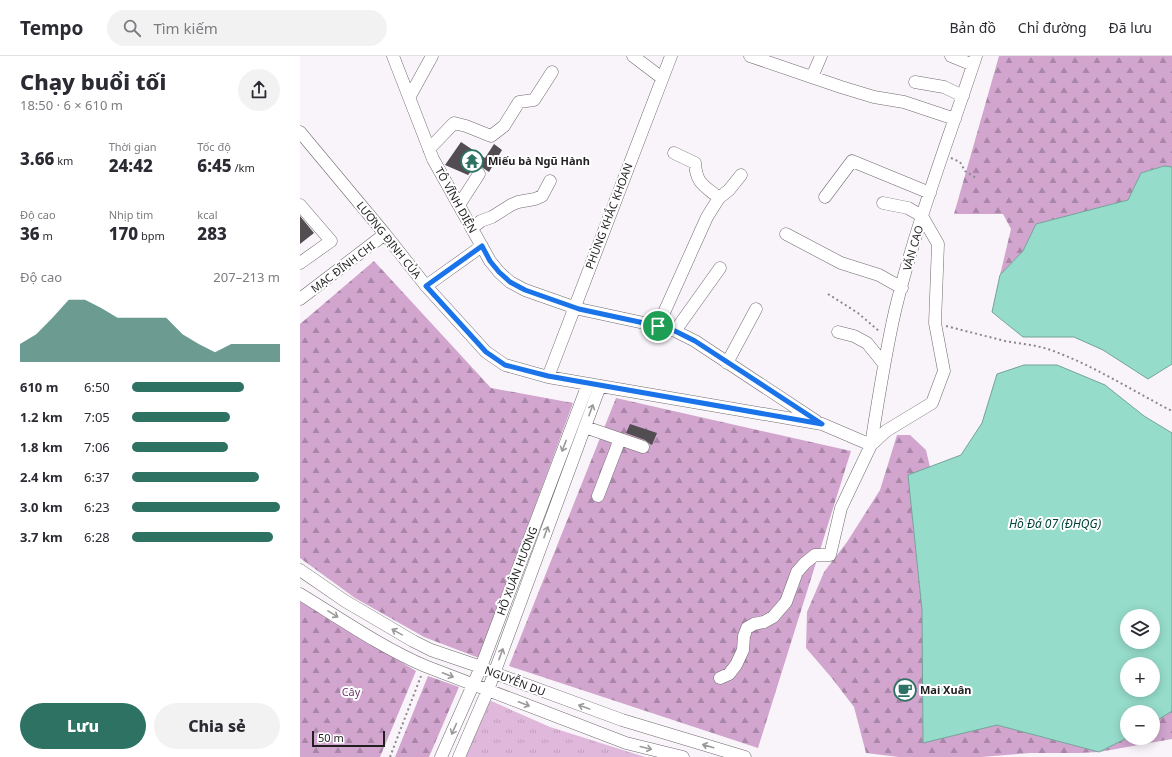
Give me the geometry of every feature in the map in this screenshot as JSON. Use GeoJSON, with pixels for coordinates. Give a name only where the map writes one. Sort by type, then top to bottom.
{"type":"FeatureCollection","features":[{"type":"Feature","properties":{"kind":"street","name":"TÔ VĨNH DIỆN"},"geometry":{"type":"LineString","coordinates":[[393,56],[410,96],[433,158],[490,261],[510,282],[525,290],[574,308],[675,331],[695,341],[822,424]]}},
{"type":"Feature","properties":{"kind":"street"},"geometry":{"type":"LineString","coordinates":[[410,96],[432,56]]}},
{"type":"Feature","properties":{"kind":"street"},"geometry":{"type":"LineString","coordinates":[[633,56],[662,78]]}},
{"type":"Feature","properties":{"kind":"street","name":"PHÙNG KHẮC KHOAN"},"geometry":{"type":"LineString","coordinates":[[548,376],[671,56]]}},
{"type":"Feature","properties":{"kind":"street"},"geometry":{"type":"LineString","coordinates":[[750,56],[874,97],[904,102],[955,119]]}},
{"type":"Feature","properties":{"kind":"street"},"geometry":{"type":"LineString","coordinates":[[812,77],[821,56]]}},
{"type":"Feature","properties":{"kind":"street"},"geometry":{"type":"LineString","coordinates":[[951,56],[974,60]]}},
{"type":"Feature","properties":{"kind":"street","name":"VĂN CAO"},"geometry":{"type":"LineString","coordinates":[[871,445],[884,364],[895,311],[922,216],[974,60]]}},
{"type":"Feature","properties":{"kind":"street"},"geometry":{"type":"LineString","coordinates":[[429,149],[454,123],[491,136],[504,126],[519,102],[534,100],[552,72]]}},
{"type":"Feature","properties":{"kind":"street"},"geometry":{"type":"LineString","coordinates":[[915,82],[944,87],[963,96]]}},
{"type":"Feature","properties":{"kind":"street","name":"LƯƠNG ĐỊNH CỦA"},"geometry":{"type":"LineString","coordinates":[[300,132],[426,286],[486,352],[505,365],[588,384],[822,424],[871,445]]}},
{"type":"Feature","properties":{"kind":"street"},"geometry":{"type":"LineString","coordinates":[[674,153],[695,163],[695,171],[698,181],[719,198]]}},
{"type":"Feature","properties":{"kind":"street"},"geometry":{"type":"LineString","coordinates":[[825,197],[852,161],[930,193]]}},
{"type":"Feature","properties":{"kind":"street"},"geometry":{"type":"LineString","coordinates":[[459,205],[479,174]]}},
{"type":"Feature","properties":{"kind":"street"},"geometry":{"type":"LineString","coordinates":[[658,326],[707,217],[719,198],[729,190],[740,175]]}},
{"type":"Feature","properties":{"kind":"street"},"geometry":{"type":"LineString","coordinates":[[472,228],[511,205],[518,202],[539,198],[544,193],[550,181]]}},
{"type":"Feature","properties":{"kind":"street"},"geometry":{"type":"LineString","coordinates":[[720,678],[729,674],[736,665],[743,650],[744,636],[748,628],[754,624],[764,622],[773,617],[786,602],[797,572],[815,555],[830,555],[842,508],[871,445],[886,431],[932,403],[944,370],[935,323],[938,244],[922,216],[908,208],[883,203]]}},
{"type":"Feature","properties":{"kind":"street"},"geometry":{"type":"LineString","coordinates":[[300,205],[331,241],[300,263]]}},
{"type":"Feature","properties":{"kind":"street","name":"MẠC ĐĨNH CHI"},"geometry":{"type":"LineString","coordinates":[[300,299],[385,234]]}},
{"type":"Feature","properties":{"kind":"street"},"geometry":{"type":"LineString","coordinates":[[786,234],[841,263],[879,275],[902,288]]}},
{"type":"Feature","properties":{"kind":"street"},"geometry":{"type":"LineString","coordinates":[[426,286],[482,246]]}},
{"type":"Feature","properties":{"kind":"street"},"geometry":{"type":"LineString","coordinates":[[675,331],[720,268]]}},
{"type":"Feature","properties":{"kind":"street"},"geometry":{"type":"LineString","coordinates":[[727,363],[756,309]]}},
{"type":"Feature","properties":{"kind":"street"},"geometry":{"type":"LineString","coordinates":[[838,332],[854,336],[867,343],[884,364]]}},
{"type":"Feature","properties":{"kind":"street","name":"HỒ XUÂN HƯƠNG"},"geometry":{"type":"LineString","coordinates":[[441,757],[474,685],[588,384]]}},
{"type":"Feature","properties":{"kind":"street","name":"HỒ XUÂN HƯƠNG"},"geometry":{"type":"LineString","coordinates":[[459,757],[488,690],[600,386]]}},
{"type":"Feature","properties":{"kind":"street"},"geometry":{"type":"LineString","coordinates":[[585,427],[644,447]]}},
{"type":"Feature","properties":{"kind":"street"},"geometry":{"type":"LineString","coordinates":[[598,496],[620,439]]}},
{"type":"Feature","properties":{"kind":"street","name":"NGUYỄN DU"},"geometry":{"type":"LineString","coordinates":[[300,570],[345,601],[431,650],[481,667],[622,720],[746,757]]}},
{"type":"Feature","properties":{"kind":"street","name":"NGUYỄN DU"},"geometry":{"type":"LineString","coordinates":[[300,594],[380,644],[406,658],[626,743],[683,757]]}},
{"type":"Feature","properties":{"kind":"street"},"geometry":{"type":"LineString","coordinates":[[425,666],[431,650]]}},
{"type":"Feature","properties":{"kind":"path"},"geometry":{"type":"LineString","coordinates":[[943,154],[960,162],[965,171],[976,178]]}},
{"type":"Feature","properties":{"kind":"path"},"geometry":{"type":"LineString","coordinates":[[828,294],[858,313],[890,339]]}},
{"type":"Feature","properties":{"kind":"path"},"geometry":{"type":"LineString","coordinates":[[935,323],[1054,351],[1094,368],[1140,395],[1172,411]]}},
{"type":"Feature","properties":{"kind":"path"},"geometry":{"type":"LineString","coordinates":[[390,757],[425,666]]}},
{"type":"Feature","properties":{"kind":"green space"},"geometry":{"type":"Polygon","coordinates":[[[999,56],[1172,56],[1172,167],[1163,166],[1141,173],[1128,200],[1036,224],[1023,251],[1000,275],[1011,229],[1003,214],[954,214],[999,56]]]}},
{"type":"Feature","properties":{"kind":"green space"},"geometry":{"type":"Polygon","coordinates":[[[374,261],[491,388],[573,403],[479,658],[424,637],[355,598],[300,558],[300,324],[374,261]]]}},
{"type":"Feature","properties":{"kind":"green space"},"geometry":{"type":"Polygon","coordinates":[[[616,398],[851,451],[758,748],[509,666],[616,398]]]}},
{"type":"Feature","properties":{"kind":"green space"},"geometry":{"type":"Polygon","coordinates":[[[897,435],[910,435],[926,450],[930,467],[908,475],[922,610],[923,742],[997,725],[1099,752],[1030,753],[981,757],[899,757],[866,753],[854,707],[806,648],[807,612],[824,572],[847,542],[880,490],[897,435]]]}},
{"type":"Feature","properties":{"kind":"green space","name":"Cây"},"geometry":{"type":"Polygon","coordinates":[[[300,601],[416,671],[380,757],[300,757],[300,601]]]}},
{"type":"Feature","properties":{"kind":"green space"},"geometry":{"type":"Polygon","coordinates":[[[428,676],[459,687],[429,757],[395,757],[428,676]]]}},
{"type":"Feature","properties":{"kind":"green space"},"geometry":{"type":"Polygon","coordinates":[[[489,700],[550,727],[645,757],[459,757],[489,700]]]}},
{"type":"Feature","properties":{"kind":"green space"},"geometry":{"type":"Polygon","coordinates":[[[1172,711],[1172,739],[1160,741],[1160,719],[1172,711]]]}},
{"type":"Feature","properties":{"kind":"green space"},"geometry":{"type":"Polygon","coordinates":[[[1120,742],[1120,745],[1138,745],[1099,752],[1120,742]]]}},
{"type":"Feature","properties":{"kind":"water"},"geometry":{"type":"Polygon","coordinates":[[[1164,166],[1172,167],[1172,364],[1148,379],[1103,350],[1074,337],[1023,337],[992,312],[1000,275],[1023,251],[1036,224],[1128,200],[1141,173],[1164,166]]]}},
{"type":"Feature","properties":{"kind":"water","name":"Hồ Đá 07 (ĐHQG)"},"geometry":{"type":"Polygon","coordinates":[[[1024,365],[1057,365],[1105,385],[1144,416],[1172,433],[1172,711],[1160,719],[1160,705],[1120,705],[1120,742],[1099,752],[997,725],[923,743],[922,610],[908,475],[961,455],[982,423],[997,374],[1024,365]]]}},
{"type":"Feature","properties":{"kind":"building","name":"Miếu bà Ngũ Hành"},"geometry":{"type":"Polygon","coordinates":[[[461,142],[485,158],[494,144],[502,150],[489,172],[477,164],[468,175],[445,165],[461,142]]]}},
{"type":"Feature","properties":{"kind":"building"},"geometry":{"type":"Polygon","coordinates":[[[300,216],[314,233],[300,244],[300,216]]]}},
{"type":"Feature","properties":{"kind":"building"},"geometry":{"type":"Polygon","coordinates":[[[630,424],[657,433],[652,445],[645,440],[626,433],[630,424]]]}},
{"type":"Feature","properties":{"kind":"place","name":"Miếu bà Ngũ Hành"},"geometry":{"type":"Point","coordinates":[472,161]}},
{"type":"Feature","properties":{"kind":"place","name":"Mai Xuân"},"geometry":{"type":"Point","coordinates":[905,690]}},
{"type":"Feature","properties":{"kind":"route"},"geometry":{"type":"LineString","coordinates":[[482,246],[490,261],[499,272],[510,282],[525,290],[579,309],[658,326],[675,331],[695,341],[822,424],[548,376],[505,365],[486,352],[426,286],[482,246]]}}]}
